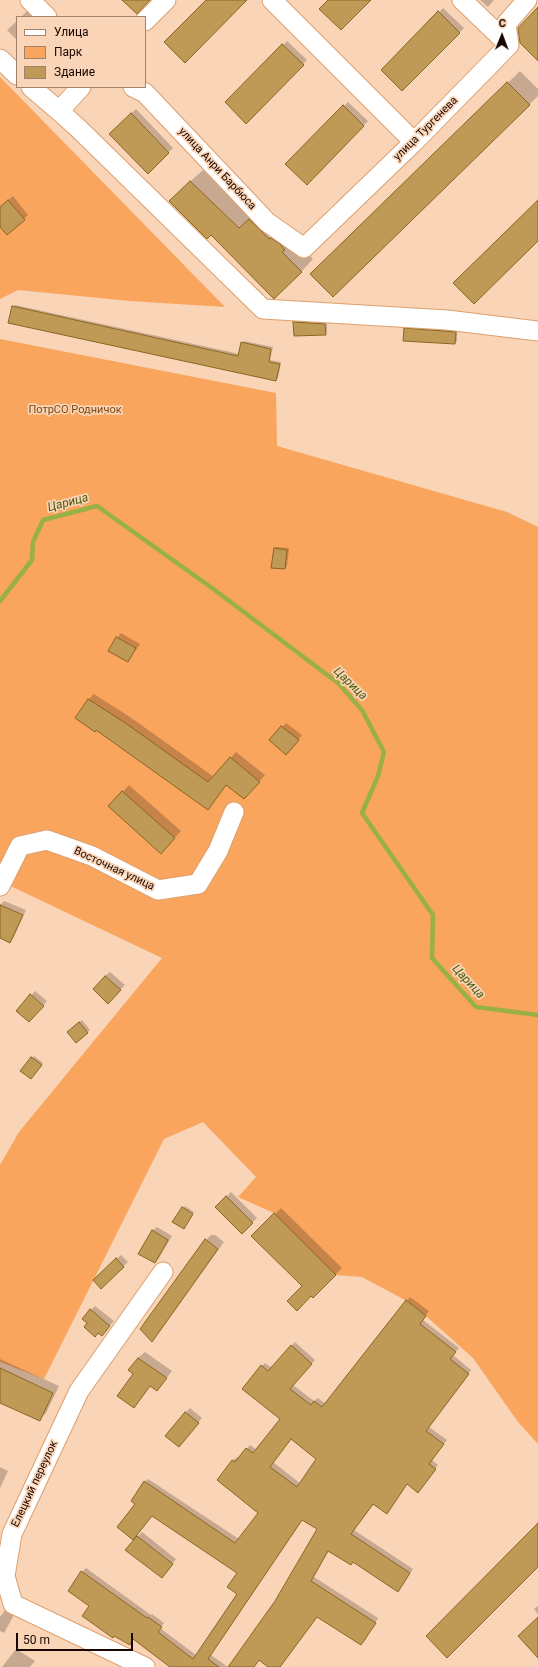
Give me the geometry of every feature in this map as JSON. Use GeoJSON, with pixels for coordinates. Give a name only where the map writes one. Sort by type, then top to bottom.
{"type":"FeatureCollection","features":[{"type":"Feature","properties":{"kind":"street"},"geometry":{"type":"LineString","coordinates":[[30,0],[46,16]]}},
{"type":"Feature","properties":{"kind":"street"},"geometry":{"type":"LineString","coordinates":[[146,20],[166,0]]}},
{"type":"Feature","properties":{"kind":"street"},"geometry":{"type":"LineString","coordinates":[[272,0],[414,142]]}},
{"type":"Feature","properties":{"kind":"street"},"geometry":{"type":"LineString","coordinates":[[462,0],[509,45]]}},
{"type":"Feature","properties":{"kind":"street"},"geometry":{"type":"LineString","coordinates":[[509,45],[506,24],[527,0]]}},
{"type":"Feature","properties":{"kind":"street","name":"улица Тургенева"},"geometry":{"type":"LineString","coordinates":[[304,248],[414,142],[509,45]]}},
{"type":"Feature","properties":{"kind":"street"},"geometry":{"type":"LineString","coordinates":[[0,59],[16,73]]}},
{"type":"Feature","properties":{"kind":"street"},"geometry":{"type":"LineString","coordinates":[[32,88],[102,151],[263,309],[447,320],[538,331]]}},
{"type":"Feature","properties":{"kind":"street"},"geometry":{"type":"LineString","coordinates":[[59,111],[79,88]]}},
{"type":"Feature","properties":{"kind":"street","name":"улица Анри Барбюса"},"geometry":{"type":"LineString","coordinates":[[135,88],[145,93],[267,222],[304,248]]}},
{"type":"Feature","properties":{"kind":"street","name":"Восточная улица"},"geometry":{"type":"LineString","coordinates":[[0,886],[20,846],[47,840],[92,856],[158,890],[198,884],[218,851],[234,812]]}},
{"type":"Feature","properties":{"kind":"street","name":"Елецкий переулок"},"geometry":{"type":"LineString","coordinates":[[145,1667],[13,1604],[5,1576],[12,1534],[79,1391],[163,1272]]}},
{"type":"Feature","properties":{"kind":"green space"},"geometry":{"type":"Polygon","coordinates":[[[0,77],[225,307],[130,301],[18,290],[0,299],[0,77]]]}},
{"type":"Feature","properties":{"kind":"green space","name":"ПотрСО Родничок"},"geometry":{"type":"Polygon","coordinates":[[[0,339],[276,393],[277,446],[507,512],[538,527],[538,1444],[518,1422],[473,1358],[426,1316],[405,1300],[362,1277],[336,1275],[274,1213],[238,1197],[256,1177],[203,1122],[164,1139],[44,1379],[0,1362],[0,1165],[19,1132],[162,958],[0,881],[0,339]]]}},
{"type":"Feature","properties":{"kind":"building"},"geometry":{"type":"Polygon","coordinates":[[[122,0],[150,0],[137,14],[122,0]]]}},
{"type":"Feature","properties":{"kind":"building"},"geometry":{"type":"Polygon","coordinates":[[[206,0],[247,0],[185,63],[164,42],[206,0]]]}},
{"type":"Feature","properties":{"kind":"building"},"geometry":{"type":"Polygon","coordinates":[[[328,0],[371,0],[341,30],[319,9],[328,0]]]}},
{"type":"Feature","properties":{"kind":"building"},"geometry":{"type":"Polygon","coordinates":[[[538,7],[538,61],[520,43],[518,28],[538,7]]]}},
{"type":"Feature","properties":{"kind":"building"},"geometry":{"type":"Polygon","coordinates":[[[438,11],[460,33],[402,91],[381,70],[438,11]]]}},
{"type":"Feature","properties":{"kind":"building"},"geometry":{"type":"Polygon","coordinates":[[[282,44],[304,65],[246,124],[225,102],[282,44]]]}},
{"type":"Feature","properties":{"kind":"building"},"geometry":{"type":"Polygon","coordinates":[[[507,82],[530,105],[333,297],[310,274],[507,82]]]}},
{"type":"Feature","properties":{"kind":"building"},"geometry":{"type":"Polygon","coordinates":[[[343,105],[364,126],[307,185],[285,164],[343,105]]]}},
{"type":"Feature","properties":{"kind":"building"},"geometry":{"type":"Polygon","coordinates":[[[131,113],[169,153],[148,174],[109,134],[131,113]]]}},
{"type":"Feature","properties":{"kind":"building"},"geometry":{"type":"Polygon","coordinates":[[[190,181],[239,228],[249,219],[269,239],[271,238],[280,244],[285,250],[282,252],[302,272],[274,299],[211,235],[207,239],[169,201],[190,181]]]}},
{"type":"Feature","properties":{"kind":"building"},"geometry":{"type":"Polygon","coordinates":[[[8,200],[25,220],[7,235],[0,227],[0,207],[8,200]]]}},
{"type":"Feature","properties":{"kind":"building"},"geometry":{"type":"Polygon","coordinates":[[[538,200],[538,241],[474,304],[453,283],[538,200]]]}},
{"type":"Feature","properties":{"kind":"building"},"geometry":{"type":"Polygon","coordinates":[[[12,306],[238,356],[241,342],[271,349],[269,362],[280,364],[276,381],[8,323],[12,306]]]}},
{"type":"Feature","properties":{"kind":"building"},"geometry":{"type":"Polygon","coordinates":[[[293,322],[325,324],[326,335],[294,336],[293,322]]]}},
{"type":"Feature","properties":{"kind":"building"},"geometry":{"type":"Polygon","coordinates":[[[404,328],[456,332],[455,344],[403,341],[404,328]]]}},
{"type":"Feature","properties":{"kind":"building"},"geometry":{"type":"Polygon","coordinates":[[[274,548],[287,550],[285,569],[271,568],[274,548]]]}},
{"type":"Feature","properties":{"kind":"building"},"geometry":{"type":"Polygon","coordinates":[[[116,637],[136,648],[128,662],[108,651],[116,637]]]}},
{"type":"Feature","properties":{"kind":"building"},"geometry":{"type":"Polygon","coordinates":[[[88,699],[124,722],[208,782],[230,757],[260,782],[244,799],[226,785],[208,810],[96,730],[95,732],[75,718],[88,699]]]}},
{"type":"Feature","properties":{"kind":"building"},"geometry":{"type":"Polygon","coordinates":[[[281,726],[299,740],[286,755],[269,740],[281,726]]]}},
{"type":"Feature","properties":{"kind":"building"},"geometry":{"type":"Polygon","coordinates":[[[122,791],[175,838],[161,854],[108,806],[122,791]]]}},
{"type":"Feature","properties":{"kind":"building"},"geometry":{"type":"Polygon","coordinates":[[[0,905],[23,915],[10,943],[0,938],[0,905]]]}},
{"type":"Feature","properties":{"kind":"building"},"geometry":{"type":"Polygon","coordinates":[[[105,976],[121,990],[108,1004],[93,989],[105,976]]]}},
{"type":"Feature","properties":{"kind":"building"},"geometry":{"type":"Polygon","coordinates":[[[30,994],[44,1006],[29,1022],[16,1011],[30,994]]]}},
{"type":"Feature","properties":{"kind":"building"},"geometry":{"type":"Polygon","coordinates":[[[79,1022],[88,1033],[76,1043],[67,1032],[79,1022]]]}},
{"type":"Feature","properties":{"kind":"building"},"geometry":{"type":"Polygon","coordinates":[[[31,1057],[42,1065],[31,1079],[20,1071],[31,1057]]]}},
{"type":"Feature","properties":{"kind":"building"},"geometry":{"type":"Polygon","coordinates":[[[226,1196],[253,1223],[242,1234],[215,1207],[226,1196]]]}},
{"type":"Feature","properties":{"kind":"building"},"geometry":{"type":"Polygon","coordinates":[[[182,1207],[193,1214],[184,1229],[172,1222],[182,1207]]]}},
{"type":"Feature","properties":{"kind":"building"},"geometry":{"type":"Polygon","coordinates":[[[274,1213],[336,1275],[313,1298],[311,1296],[297,1311],[287,1301],[302,1286],[251,1236],[274,1213]]]}},
{"type":"Feature","properties":{"kind":"building"},"geometry":{"type":"Polygon","coordinates":[[[152,1230],[168,1240],[155,1263],[138,1254],[152,1230]]]}},
{"type":"Feature","properties":{"kind":"building"},"geometry":{"type":"Polygon","coordinates":[[[205,1239],[218,1249],[152,1342],[140,1329],[205,1239]]]}},
{"type":"Feature","properties":{"kind":"building"},"geometry":{"type":"Polygon","coordinates":[[[116,1258],[124,1267],[101,1289],[93,1280],[116,1258]]]}},
{"type":"Feature","properties":{"kind":"building"},"geometry":{"type":"Polygon","coordinates":[[[406,1300],[426,1316],[420,1324],[456,1352],[450,1359],[469,1374],[426,1431],[444,1444],[429,1464],[436,1469],[418,1493],[407,1484],[387,1514],[373,1504],[351,1534],[410,1573],[398,1592],[353,1562],[351,1565],[328,1551],[311,1581],[376,1623],[361,1645],[317,1617],[280,1667],[268,1667],[259,1660],[254,1667],[228,1667],[275,1601],[317,1529],[302,1520],[208,1659],[219,1667],[170,1667],[133,1639],[130,1645],[114,1636],[113,1638],[82,1616],[89,1606],[68,1591],[81,1571],[162,1627],[158,1632],[193,1659],[237,1594],[227,1587],[237,1573],[152,1516],[133,1540],[117,1527],[135,1504],[131,1501],[144,1481],[235,1543],[258,1513],[217,1480],[232,1460],[235,1462],[246,1448],[253,1453],[280,1419],[242,1389],[261,1365],[268,1371],[291,1345],[312,1364],[290,1389],[311,1405],[314,1401],[322,1407],[406,1300]],[[291,1439],[270,1467],[297,1487],[316,1459],[291,1439]]]}},
{"type":"Feature","properties":{"kind":"building"},"geometry":{"type":"Polygon","coordinates":[[[90,1309],[110,1326],[102,1336],[98,1333],[95,1337],[84,1327],[87,1323],[82,1319],[90,1309]]]}},
{"type":"Feature","properties":{"kind":"building"},"geometry":{"type":"Polygon","coordinates":[[[138,1358],[167,1378],[157,1391],[150,1386],[134,1408],[117,1396],[133,1374],[128,1370],[138,1358]]]}},
{"type":"Feature","properties":{"kind":"building"},"geometry":{"type":"Polygon","coordinates":[[[0,1368],[53,1393],[40,1421],[0,1403],[0,1368]]]}},
{"type":"Feature","properties":{"kind":"building"},"geometry":{"type":"Polygon","coordinates":[[[185,1412],[199,1423],[179,1447],[165,1436],[185,1412]]]}},
{"type":"Feature","properties":{"kind":"building"},"geometry":{"type":"Polygon","coordinates":[[[538,1523],[538,1567],[447,1658],[426,1636],[538,1523]]]}},
{"type":"Feature","properties":{"kind":"building"},"geometry":{"type":"Polygon","coordinates":[[[137,1536],[173,1564],[162,1578],[125,1550],[137,1536]]]}},
{"type":"Feature","properties":{"kind":"building"},"geometry":{"type":"Polygon","coordinates":[[[538,1617],[538,1658],[518,1636],[538,1617]]]}},
{"type":"Feature","properties":{"kind":"waterway","name":"Царица"},"geometry":{"type":"LineString","coordinates":[[0,601],[32,560],[33,542],[43,520],[97,506],[212,588],[338,683],[362,710],[384,752],[378,776],[362,813],[433,915],[432,958],[476,1007],[538,1015]]}}]}
